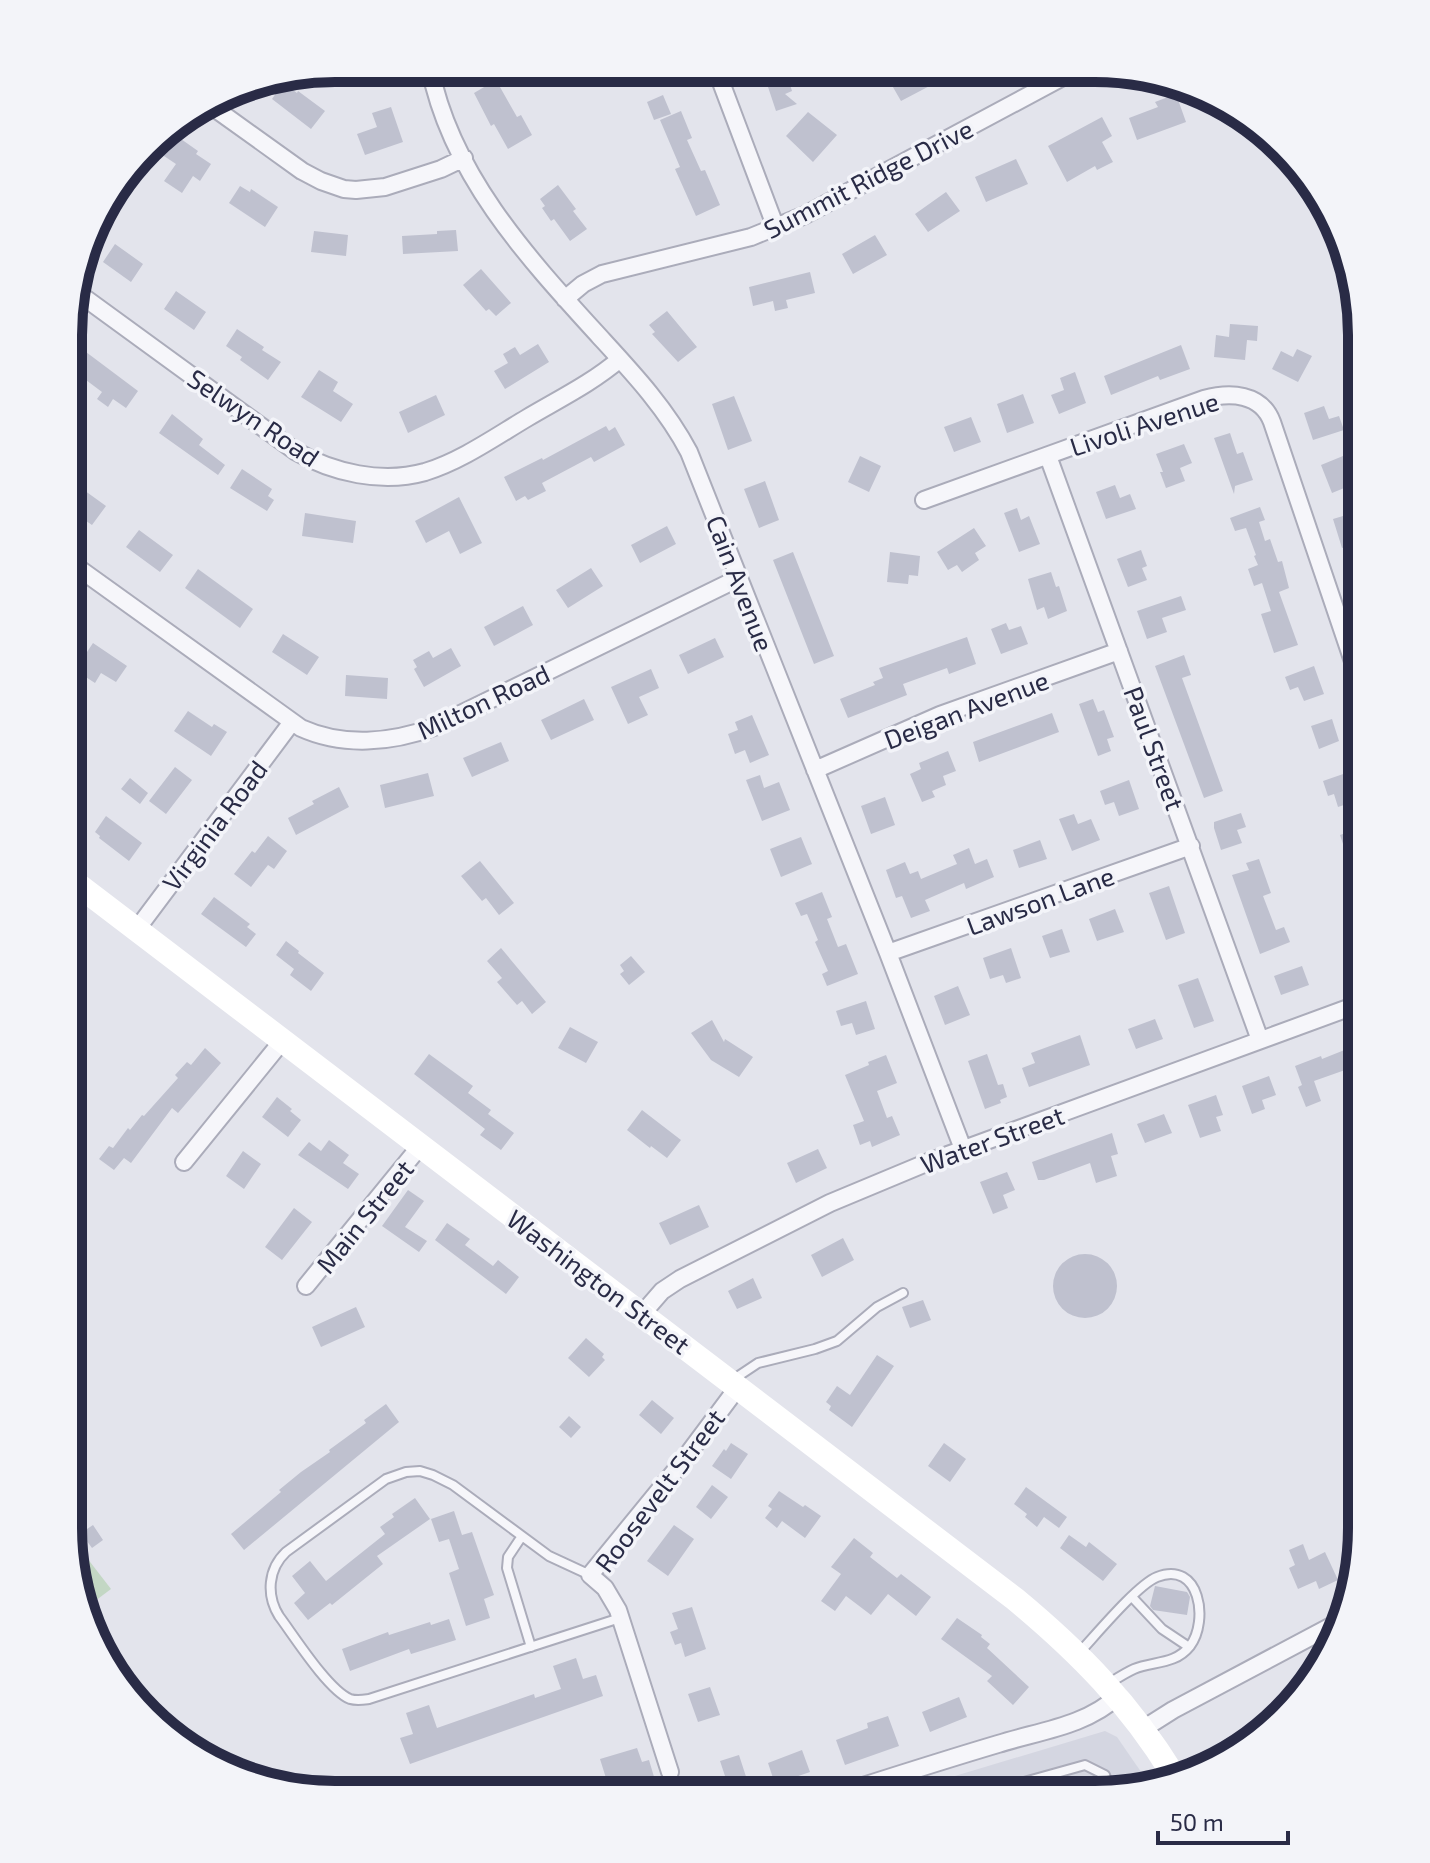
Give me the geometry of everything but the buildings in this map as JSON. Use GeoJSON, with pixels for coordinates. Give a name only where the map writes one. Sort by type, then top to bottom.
{"type":"FeatureCollection","features":[{"type":"Feature","properties":{"kind":"main road","name":"Washington Street"},"geometry":{"type":"LineString","coordinates":[[82,888],[995,1583],[1078,1654],[1112,1690],[1170,1770]]}},
{"type":"Feature","properties":{"kind":"street","name":"Cain Avenue"},"geometry":{"type":"LineString","coordinates":[[434,82],[440,104],[464,158],[506,228],[666,413],[682,439],[702,483],[963,1149]]}},
{"type":"Feature","properties":{"kind":"street"},"geometry":{"type":"LineString","coordinates":[[721,82],[776,228]]}},
{"type":"Feature","properties":{"kind":"street","name":"Summit Ridge Drive"},"geometry":{"type":"LineString","coordinates":[[565,299],[602,274],[738,241],[776,228],[1054,82]]}},
{"type":"Feature","properties":{"kind":"street"},"geometry":{"type":"LineString","coordinates":[[218,111],[302,171],[344,189],[370,189],[399,183],[464,158]]}},
{"type":"Feature","properties":{"kind":"street","name":"Selwyn Road"},"geometry":{"type":"LineString","coordinates":[[85,298],[295,451],[331,467],[360,474],[408,475],[439,466],[470,452],[593,380],[620,359]]}},
{"type":"Feature","properties":{"kind":"street","name":"Livoli Avenue"},"geometry":{"type":"LineString","coordinates":[[924,500],[1214,396],[1246,397],[1269,413],[1348,646]]}},
{"type":"Feature","properties":{"kind":"street","name":"Paul Street"},"geometry":{"type":"LineString","coordinates":[[1048,456],[1260,1040]]}},
{"type":"Feature","properties":{"kind":"street","name":"Milton Road"},"geometry":{"type":"LineString","coordinates":[[82,571],[292,722],[310,732],[348,740],[391,739],[449,720],[739,578]]}},
{"type":"Feature","properties":{"kind":"street","name":"Deigan Avenue"},"geometry":{"type":"LineString","coordinates":[[815,770],[940,715],[1119,651]]}},
{"type":"Feature","properties":{"kind":"street","name":"Virginia Road"},"geometry":{"type":"LineString","coordinates":[[137,929],[292,722]]}},
{"type":"Feature","properties":{"kind":"street","name":"Lawson Lane"},"geometry":{"type":"LineString","coordinates":[[888,953],[1191,846]]}},
{"type":"Feature","properties":{"kind":"street","name":"Water Street"},"geometry":{"type":"LineString","coordinates":[[642,1314],[662,1291],[680,1279],[848,1195],[963,1149],[1347,1008]]}},
{"type":"Feature","properties":{"kind":"street"},"geometry":{"type":"LineString","coordinates":[[184,1162],[283,1040]]}},
{"type":"Feature","properties":{"kind":"street","name":"Main Street"},"geometry":{"type":"LineString","coordinates":[[306,1286],[421,1145]]}},
{"type":"Feature","properties":{"kind":"street","name":"Roosevelt Street"},"geometry":{"type":"LineString","coordinates":[[670,1772],[621,1618],[610,1594],[590,1575],[679,1466],[734,1384]]}},
{"type":"Feature","properties":{"kind":"street"},"geometry":{"type":"LineString","coordinates":[[1143,1729],[1327,1628]]}},
{"type":"Feature","properties":{"kind":"street"},"geometry":{"type":"LineString","coordinates":[[901,1781],[1077,1721],[1103,1709],[1112,1690]]}},
{"type":"Feature","properties":{"kind":"lane"},"geometry":{"type":"LineString","coordinates":[[734,1384],[758,1363],[837,1341],[877,1307],[903,1293]]}},
{"type":"Feature","properties":{"kind":"lane"},"geometry":{"type":"LineString","coordinates":[[590,1575],[549,1556],[453,1485],[427,1472],[406,1472],[386,1479],[286,1552],[273,1568],[271,1593],[279,1616],[328,1681],[355,1700],[369,1699],[621,1618]]}},
{"type":"Feature","properties":{"kind":"lane"},"geometry":{"type":"LineString","coordinates":[[522,1536],[508,1557],[507,1568],[531,1647]]}},
{"type":"Feature","properties":{"kind":"lane"},"geometry":{"type":"LineString","coordinates":[[1078,1654],[1132,1597],[1155,1578],[1170,1574],[1190,1582],[1196,1590],[1200,1616],[1197,1632],[1189,1647],[1174,1659],[1136,1668],[1112,1690]]}},
{"type":"Feature","properties":{"kind":"lane"},"geometry":{"type":"LineString","coordinates":[[1132,1597],[1162,1629],[1189,1647]]}},
{"type":"Feature","properties":{"kind":"lane"},"geometry":{"type":"LineString","coordinates":[[1028,1781],[1085,1765],[1105,1775],[1107,1780]]}},
{"type":"Feature","properties":{"kind":"shaded area"},"geometry":{"type":"Polygon","coordinates":[[[1105,1731],[1117,1737],[1144,1776],[1095,1781],[938,1781],[1105,1731]]]}},
{"type":"Feature","properties":{"kind":"green space"},"geometry":{"type":"Polygon","coordinates":[[[84,1554],[111,1589],[93,1602],[84,1554]]]}}]}
